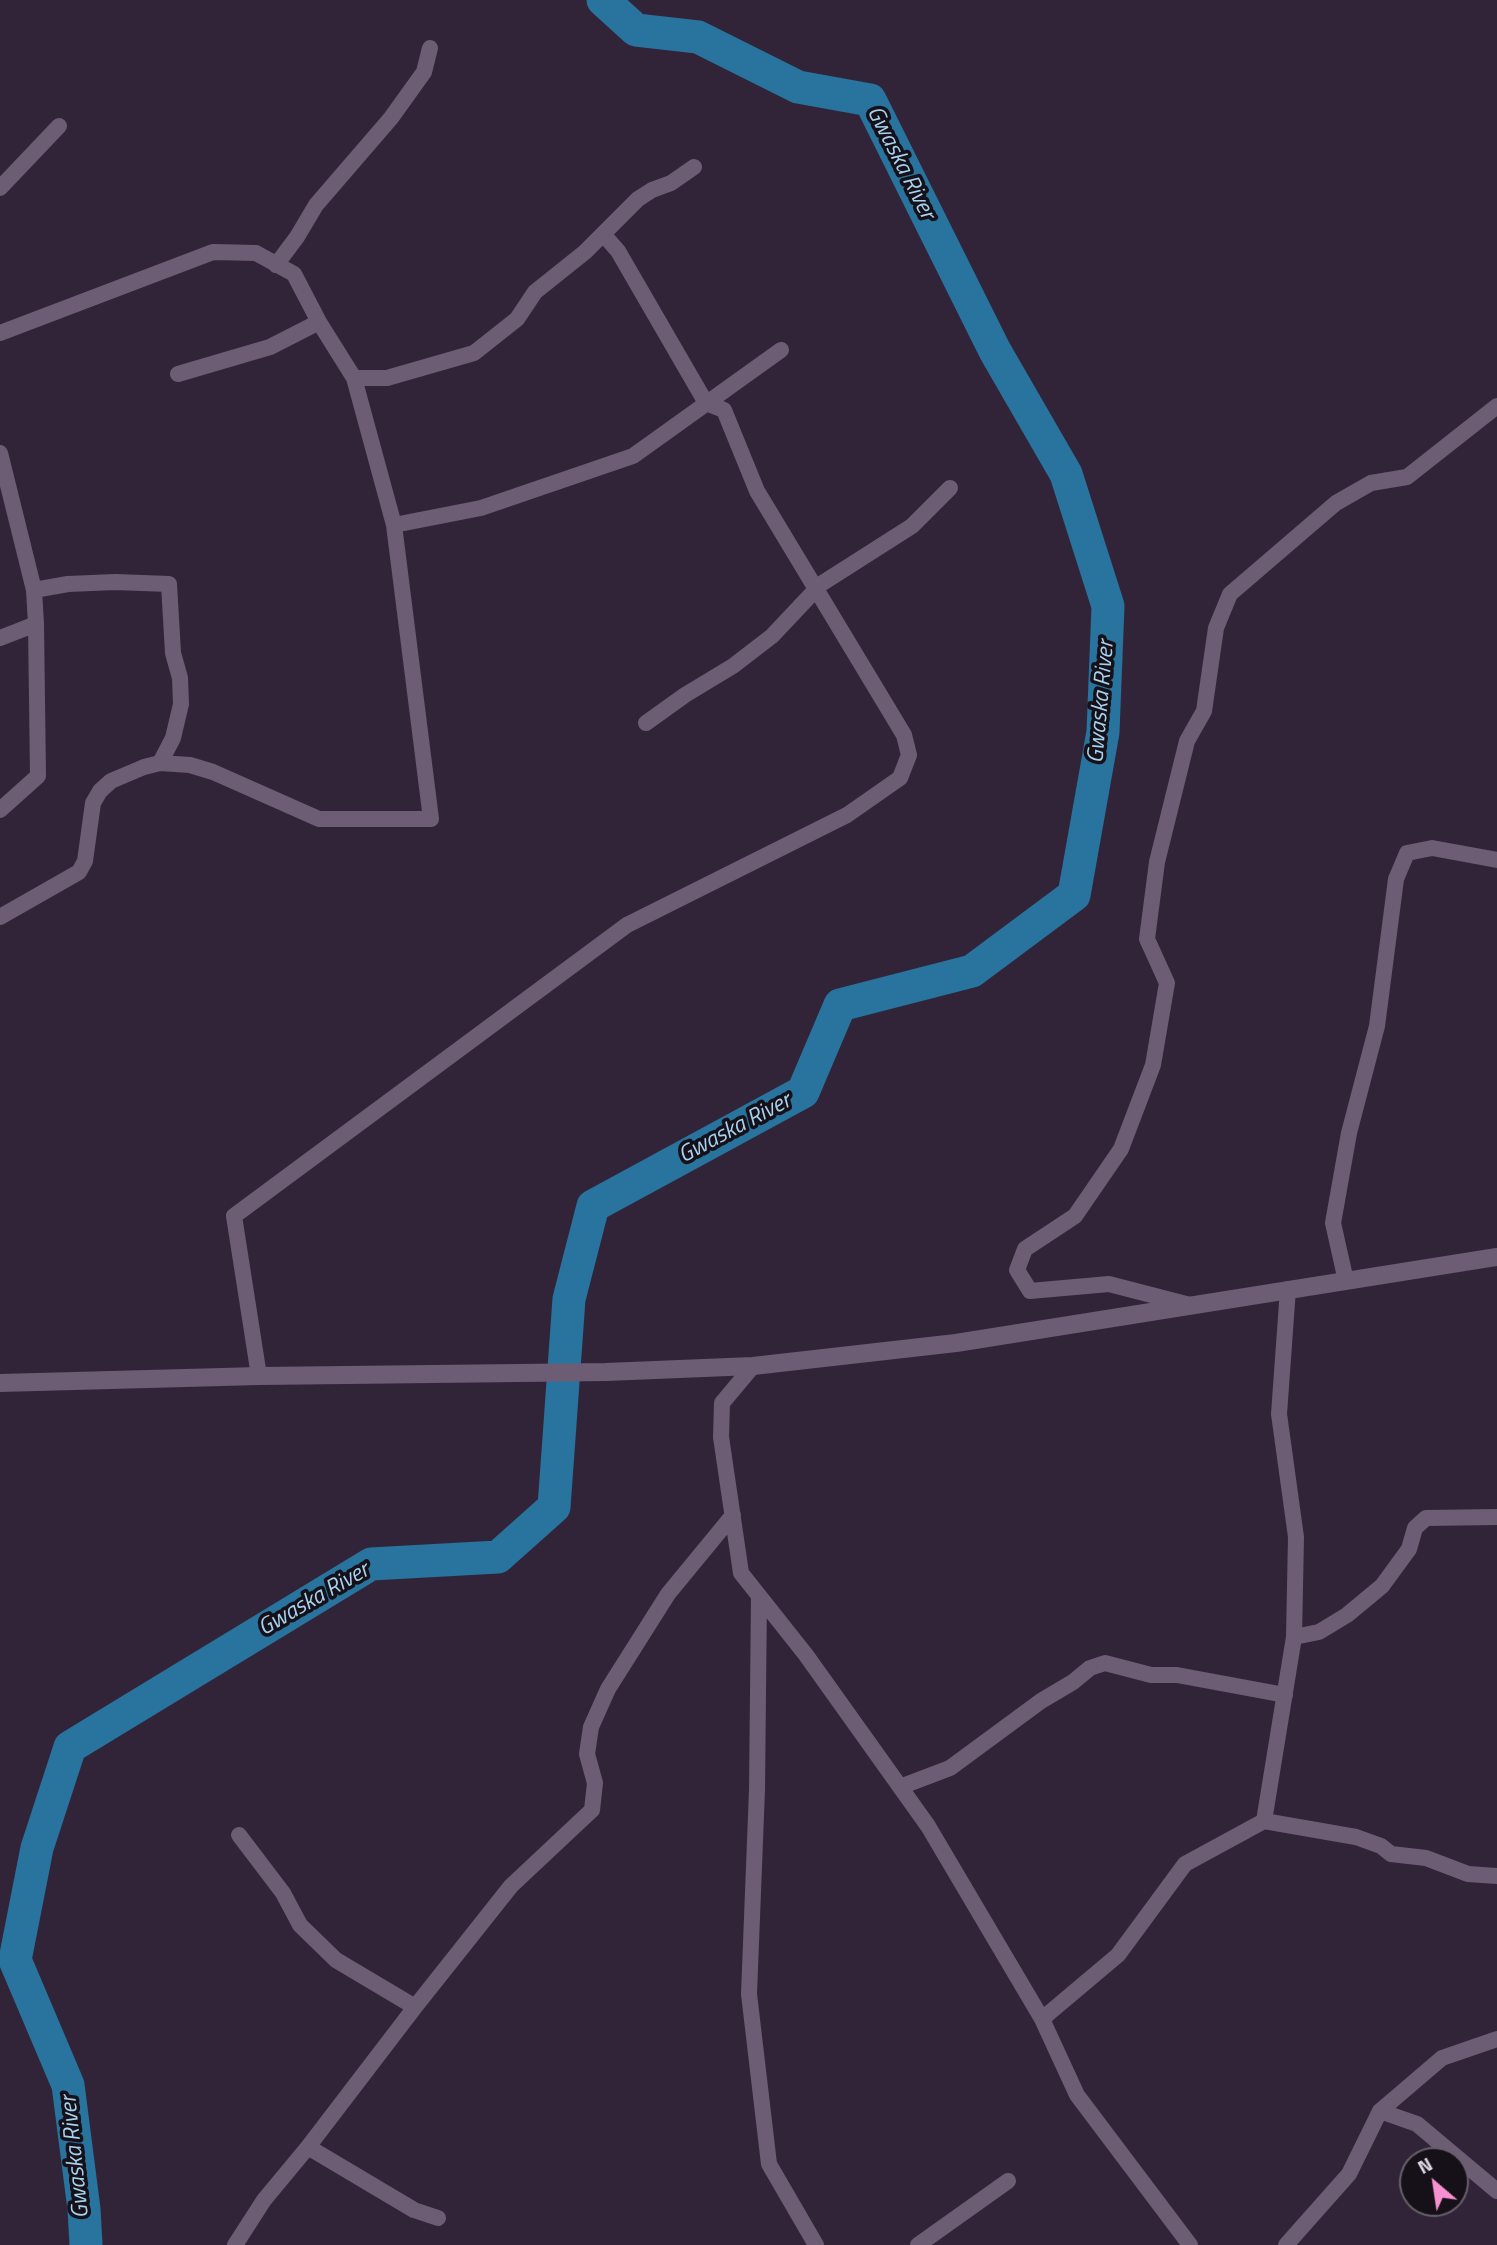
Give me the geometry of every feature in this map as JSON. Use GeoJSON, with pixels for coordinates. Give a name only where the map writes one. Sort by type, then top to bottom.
{"type":"FeatureCollection","features":[{"type":"Feature","properties":{"kind":"main road"},"geometry":{"type":"LineString","coordinates":[[0,1383],[260,1376],[606,1372],[753,1366],[956,1343],[1497,1257]]}},
{"type":"Feature","properties":{"kind":"street"},"geometry":{"type":"LineString","coordinates":[[276,265],[316,205],[391,118],[424,72],[430,48]]}},
{"type":"Feature","properties":{"kind":"street"},"geometry":{"type":"LineString","coordinates":[[0,188],[59,126]]}},
{"type":"Feature","properties":{"kind":"street"},"geometry":{"type":"LineString","coordinates":[[354,378],[387,378],[474,353],[516,319],[535,292],[585,252],[638,199],[671,183],[694,167]]}},
{"type":"Feature","properties":{"kind":"street"},"geometry":{"type":"LineString","coordinates":[[260,1376],[234,1216],[627,925],[847,815],[900,778],[909,755],[904,735],[757,491],[724,410],[706,403],[618,251],[603,234]]}},
{"type":"Feature","properties":{"kind":"street"},"geometry":{"type":"LineString","coordinates":[[0,333],[213,252],[256,253],[294,274],[319,322],[354,378],[394,525],[431,819],[318,819],[214,772],[190,765],[160,763],[111,781],[100,791],[93,803],[85,861],[79,872],[0,917]]}},
{"type":"Feature","properties":{"kind":"street"},"geometry":{"type":"LineString","coordinates":[[178,374],[270,347],[319,322]]}},
{"type":"Feature","properties":{"kind":"street"},"geometry":{"type":"LineString","coordinates":[[394,525],[481,508],[633,456],[781,350]]}},
{"type":"Feature","properties":{"kind":"street"},"geometry":{"type":"LineString","coordinates":[[1190,1305],[1109,1284],[1030,1291],[1017,1270],[1025,1249],[1075,1216],[1121,1149],[1153,1065],[1167,984],[1147,939],[1157,862],[1187,741],[1204,711],[1216,628],[1230,594],[1336,503],[1371,483],[1407,477],[1497,406]]}},
{"type":"Feature","properties":{"kind":"street"},"geometry":{"type":"LineString","coordinates":[[0,453],[34,590],[38,776],[0,810]]}},
{"type":"Feature","properties":{"kind":"street"},"geometry":{"type":"LineString","coordinates":[[646,723],[743,659],[772,636],[821,584],[912,526],[950,488]]}},
{"type":"Feature","properties":{"kind":"street"},"geometry":{"type":"LineString","coordinates":[[34,590],[68,584],[169,584],[173,653],[180,678],[181,704],[173,738],[160,763]]}},
{"type":"Feature","properties":{"kind":"street"},"geometry":{"type":"LineString","coordinates":[[0,638],[36,624]]}},
{"type":"Feature","properties":{"kind":"street"},"geometry":{"type":"LineString","coordinates":[[1346,1280],[1333,1223],[1349,1133],[1377,1026],[1396,879],[1407,853],[1432,848],[1497,860]]}},
{"type":"Feature","properties":{"kind":"street"},"geometry":{"type":"LineString","coordinates":[[1264,1821],[1294,1637],[1296,1537],[1279,1414],[1289,1289]]}},
{"type":"Feature","properties":{"kind":"street"},"geometry":{"type":"LineString","coordinates":[[753,1366],[722,1403],[721,1437],[741,1573],[806,1655],[928,1826],[1042,2019],[1077,2095],[1190,2245]]}},
{"type":"Feature","properties":{"kind":"street"},"geometry":{"type":"LineString","coordinates":[[235,2245],[264,2200],[511,1885],[592,1810],[595,1783],[587,1754],[591,1727],[608,1689],[668,1594],[733,1515]]}},
{"type":"Feature","properties":{"kind":"street"},"geometry":{"type":"LineString","coordinates":[[1294,1637],[1319,1632],[1347,1615],[1382,1586],[1409,1549],[1415,1528],[1426,1518],[1497,1517]]}},
{"type":"Feature","properties":{"kind":"street"},"geometry":{"type":"LineString","coordinates":[[760,1596],[757,1790],[749,1994],[769,2164],[816,2245]]}},
{"type":"Feature","properties":{"kind":"street"},"geometry":{"type":"LineString","coordinates":[[901,1787],[950,1768],[1041,1701],[1073,1682],[1090,1668],[1105,1663],[1151,1675],[1177,1675],[1285,1695]]}},
{"type":"Feature","properties":{"kind":"street"},"geometry":{"type":"LineString","coordinates":[[1042,2019],[1118,1955],[1185,1864],[1264,1821],[1356,1838],[1381,1846],[1391,1854],[1426,1858],[1468,1874],[1497,1876]]}},
{"type":"Feature","properties":{"kind":"street"},"geometry":{"type":"LineString","coordinates":[[239,1835],[283,1893],[300,1924],[336,1960],[415,2007]]}},
{"type":"Feature","properties":{"kind":"street"},"geometry":{"type":"LineString","coordinates":[[1286,2245],[1349,2174],[1380,2111],[1442,2058],[1497,2039]]}},
{"type":"Feature","properties":{"kind":"street"},"geometry":{"type":"LineString","coordinates":[[1380,2111],[1417,2124],[1497,2191]]}},
{"type":"Feature","properties":{"kind":"street"},"geometry":{"type":"LineString","coordinates":[[308,2147],[414,2210],[438,2218]]}},
{"type":"Feature","properties":{"kind":"street"},"geometry":{"type":"LineString","coordinates":[[918,2245],[1008,2181]]}},
{"type":"Feature","properties":{"kind":"waterway","name":"Gwaska River"},"geometry":{"type":"LineString","coordinates":[[86,2245],[68,2085],[15,1960],[37,1848],[70,1747],[371,1564],[498,1557],[554,1507],[569,1299],[593,1206],[803,1092],[840,1005],[972,971],[1074,895],[1103,732],[1108,606],[1066,474],[995,351],[870,100],[798,87],[698,37],[636,30],[603,0]]}}]}
